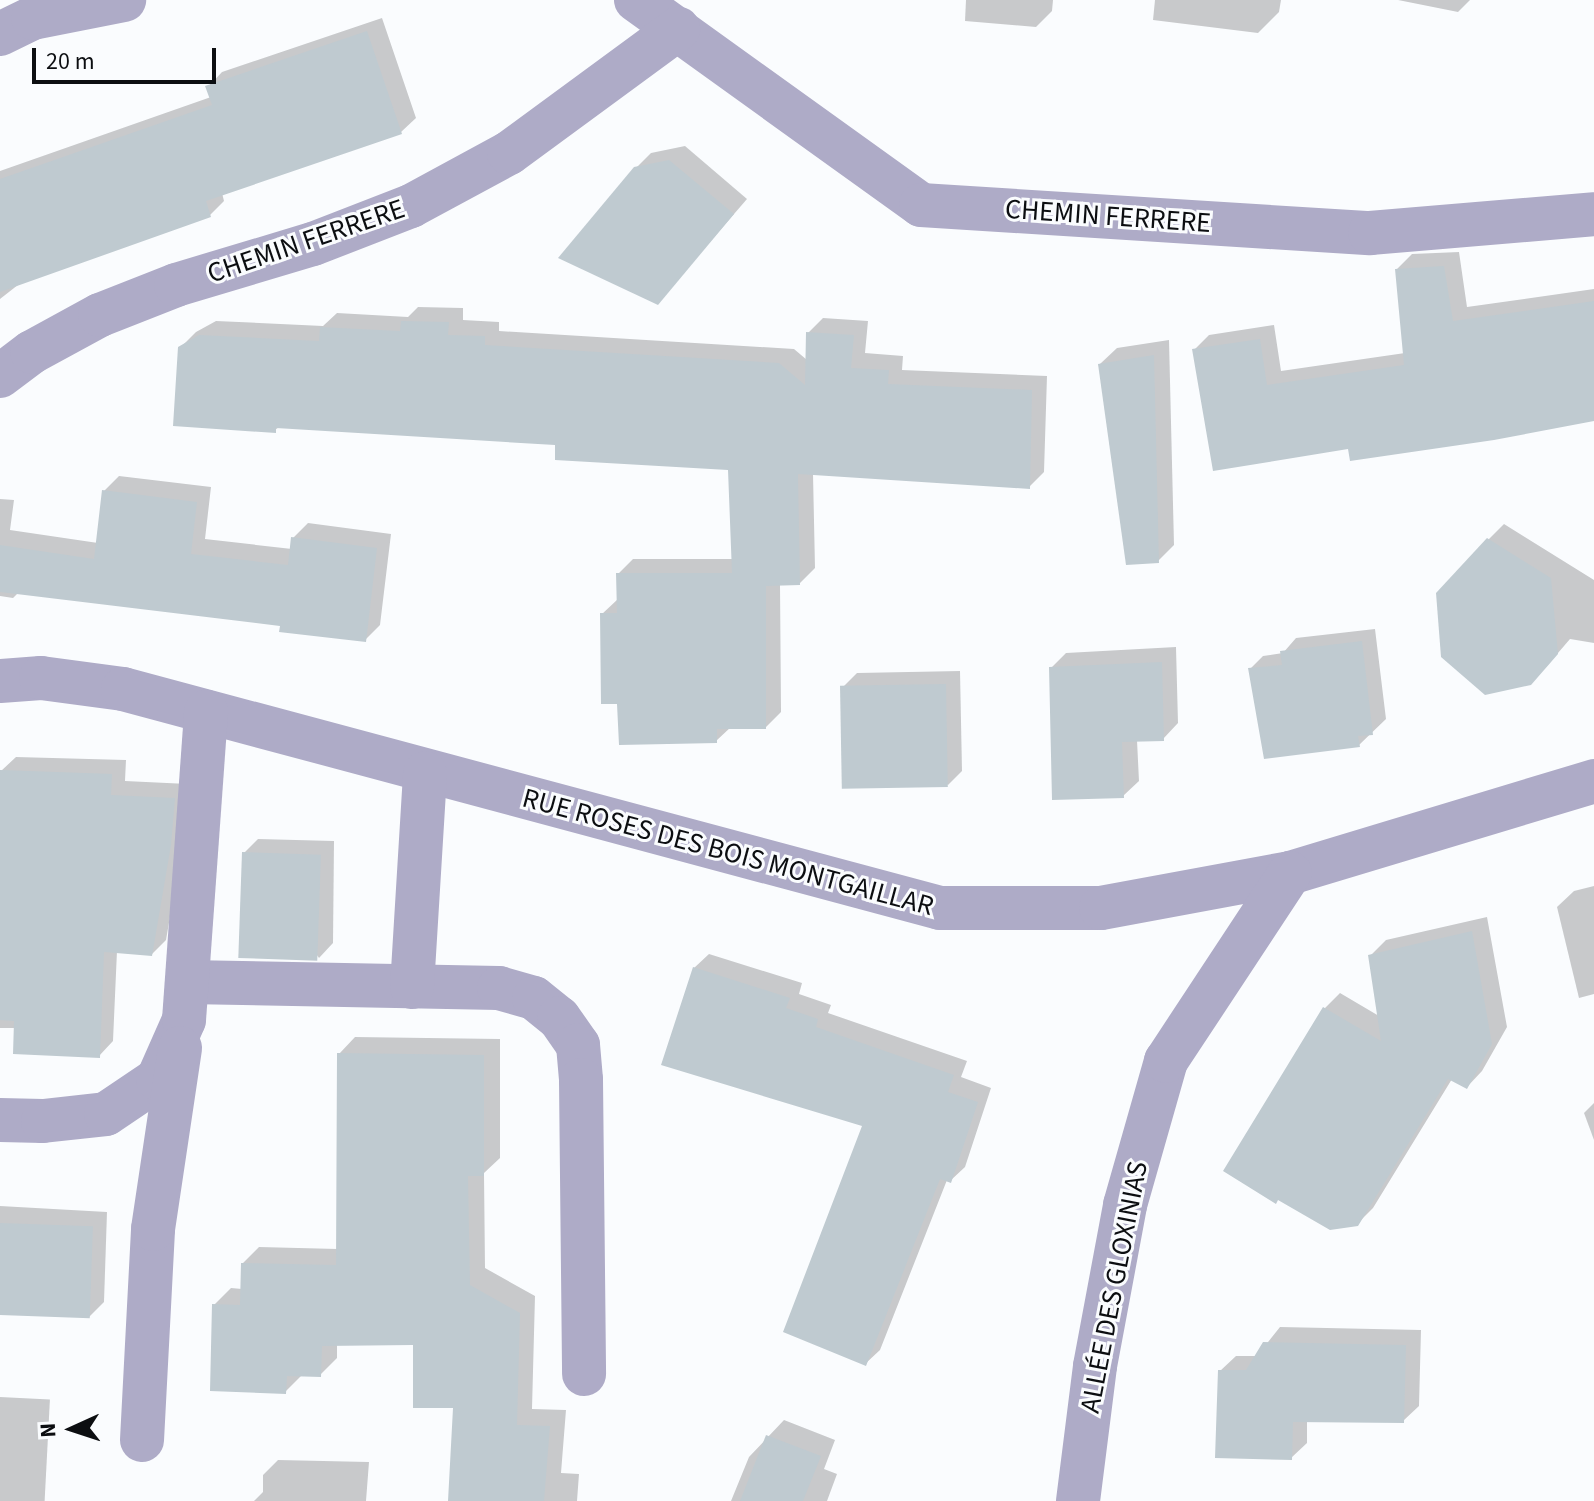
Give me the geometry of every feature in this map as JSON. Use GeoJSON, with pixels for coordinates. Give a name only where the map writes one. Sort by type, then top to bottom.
{"type":"FeatureCollection","features":[{"type":"Feature","properties":{"kind":"street"},"geometry":{"type":"LineString","coordinates":[[0,34],[33,18],[124,0]]}},
{"type":"Feature","properties":{"kind":"street","name":"CHEMIN FERRERE"},"geometry":{"type":"LineString","coordinates":[[636,0],[921,205],[1370,233],[1594,214]]}},
{"type":"Feature","properties":{"kind":"street","name":"CHEMIN FERRERE"},"geometry":{"type":"LineString","coordinates":[[0,376],[32,352],[100,315],[176,285],[313,244],[411,206],[509,153],[678,29]]}},
{"type":"Feature","properties":{"kind":"street","name":"RUE ROSES DES BOIS MONTGAILLAR"},"geometry":{"type":"LineString","coordinates":[[0,681],[41,678],[123,689],[425,773],[940,908],[1101,908],[1290,873],[1594,781]]}},
{"type":"Feature","properties":{"kind":"street"},"geometry":{"type":"LineString","coordinates":[[142,1440],[153,1229],[186,1001],[206,712]]}},
{"type":"Feature","properties":{"kind":"street"},"geometry":{"type":"LineString","coordinates":[[412,987],[425,773]]}},
{"type":"Feature","properties":{"kind":"street","name":"ALLÉE DES GLOXINIAS"},"geometry":{"type":"LineString","coordinates":[[1078,1501],[1095,1366],[1125,1205],[1166,1061],[1290,873]]}},
{"type":"Feature","properties":{"kind":"street"},"geometry":{"type":"LineString","coordinates":[[186,1001],[412,987],[499,988],[534,998],[559,1018],[578,1045],[584,1374]]}},
{"type":"Feature","properties":{"kind":"street"},"geometry":{"type":"LineString","coordinates":[[0,1120],[43,1121],[106,1114],[158,1079],[186,1001]]}},
{"type":"Feature","properties":{"kind":"building"},"geometry":{"type":"Polygon","coordinates":[[[367,31],[402,134],[206,201],[211,217],[0,292],[0,179],[212,105],[205,86],[367,31]]]}},
{"type":"Feature","properties":{"kind":"building"},"geometry":{"type":"Polygon","coordinates":[[[669,160],[734,214],[658,305],[558,258],[634,167],[669,160]]]}},
{"type":"Feature","properties":{"kind":"building"},"geometry":{"type":"Polygon","coordinates":[[[1444,266],[1453,321],[1594,301],[1594,421],[1494,440],[1350,461],[1348,449],[1213,471],[1192,349],[1260,339],[1267,385],[1404,365],[1395,269],[1444,266]]]}},
{"type":"Feature","properties":{"kind":"building"},"geometry":{"type":"Polygon","coordinates":[[[401,321],[449,322],[448,335],[485,336],[485,345],[779,363],[805,385],[806,332],[854,335],[851,368],[889,370],[888,384],[1032,390],[1030,489],[798,474],[800,585],[766,586],[766,729],[717,729],[717,743],[619,745],[617,704],[601,704],[600,613],[617,613],[616,573],[732,573],[728,470],[555,460],[555,445],[276,428],[276,433],[173,426],[178,347],[199,335],[319,341],[320,327],[400,331],[401,321]]]}},
{"type":"Feature","properties":{"kind":"building"},"geometry":{"type":"Polygon","coordinates":[[[1154,355],[1159,563],[1126,565],[1098,364],[1154,355]]]}},
{"type":"Feature","properties":{"kind":"building"},"geometry":{"type":"Polygon","coordinates":[[[102,490],[197,502],[191,554],[288,565],[291,537],[377,548],[366,642],[279,632],[280,626],[0,592],[0,545],[94,559],[102,490]]]}},
{"type":"Feature","properties":{"kind":"building"},"geometry":{"type":"Polygon","coordinates":[[[1487,538],[1551,578],[1558,654],[1531,685],[1485,695],[1441,657],[1436,593],[1487,538]]]}},
{"type":"Feature","properties":{"kind":"building"},"geometry":{"type":"Polygon","coordinates":[[[1362,641],[1373,735],[1358,736],[1360,747],[1264,759],[1248,668],[1282,665],[1280,651],[1362,641]]]}},
{"type":"Feature","properties":{"kind":"building"},"geometry":{"type":"Polygon","coordinates":[[[1162,662],[1164,741],[1122,742],[1124,798],[1052,800],[1049,667],[1162,662]]]}},
{"type":"Feature","properties":{"kind":"building"},"geometry":{"type":"Polygon","coordinates":[[[946,684],[948,787],[842,789],[840,686],[946,684]]]}},
{"type":"Feature","properties":{"kind":"building"},"geometry":{"type":"Polygon","coordinates":[[[0,770],[112,774],[111,795],[175,798],[171,845],[152,956],[104,952],[100,1058],[13,1054],[14,1021],[0,1020],[0,770]]]}},
{"type":"Feature","properties":{"kind":"building"},"geometry":{"type":"Polygon","coordinates":[[[242,852],[321,855],[317,961],[238,958],[242,852]]]}},
{"type":"Feature","properties":{"kind":"building"},"geometry":{"type":"Polygon","coordinates":[[[1472,931],[1492,1044],[1467,1089],[1448,1079],[1358,1226],[1330,1230],[1278,1200],[1276,1204],[1223,1171],[1323,1007],[1381,1041],[1368,955],[1472,931]]]}},
{"type":"Feature","properties":{"kind":"building"},"geometry":{"type":"Polygon","coordinates":[[[693,967],[790,998],[786,1008],[818,1019],[816,1027],[954,1075],[948,1092],[978,1102],[951,1183],[940,1179],[866,1366],[783,1332],[862,1126],[661,1065],[693,967]]]}},
{"type":"Feature","properties":{"kind":"building"},"geometry":{"type":"Polygon","coordinates":[[[337,1053],[484,1055],[484,1176],[468,1176],[470,1285],[520,1313],[517,1425],[550,1426],[544,1501],[448,1501],[453,1408],[413,1408],[413,1345],[322,1346],[321,1377],[287,1376],[286,1394],[210,1391],[212,1304],[240,1305],[241,1263],[336,1265],[337,1053]]]}},
{"type":"Feature","properties":{"kind":"building"},"geometry":{"type":"Polygon","coordinates":[[[0,1223],[93,1226],[90,1318],[0,1315],[0,1223]]]}},
{"type":"Feature","properties":{"kind":"building"},"geometry":{"type":"Polygon","coordinates":[[[1263,1342],[1406,1345],[1404,1423],[1293,1422],[1292,1460],[1215,1458],[1218,1370],[1246,1370],[1263,1342]]]}},
{"type":"Feature","properties":{"kind":"building"},"geometry":{"type":"Polygon","coordinates":[[[766,1435],[821,1456],[803,1501],[740,1501],[766,1435]]]}}]}
